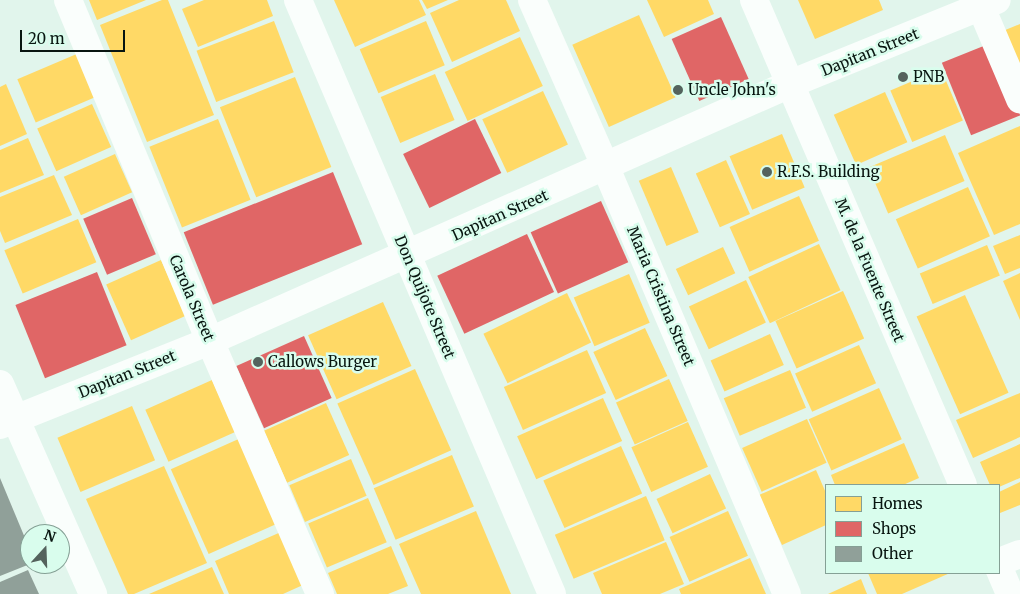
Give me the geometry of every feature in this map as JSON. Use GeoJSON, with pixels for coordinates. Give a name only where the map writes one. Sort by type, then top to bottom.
{"type":"FeatureCollection","features":[{"type":"Feature","properties":{"kind":"street","name":"Carola Street"},"geometry":{"type":"LineString","coordinates":[[68,0],[210,341],[320,594]]}},
{"type":"Feature","properties":{"kind":"street","name":"Don Quijote Street"},"geometry":{"type":"LineString","coordinates":[[298,0],[552,594]]}},
{"type":"Feature","properties":{"kind":"street","name":"Maria Cristina Street"},"geometry":{"type":"LineString","coordinates":[[532,0],[606,168],[787,594]]}},
{"type":"Feature","properties":{"kind":"street","name":"M. de la Fuente Street"},"geometry":{"type":"LineString","coordinates":[[754,0],[963,484]]}},
{"type":"Feature","properties":{"kind":"street","name":"Dapitan Street"},"geometry":{"type":"LineString","coordinates":[[7,422],[210,341],[606,168],[790,84],[985,2]]}},
{"type":"Feature","properties":{"kind":"street"},"geometry":{"type":"LineString","coordinates":[[985,2],[1020,98]]}},
{"type":"Feature","properties":{"kind":"street"},"geometry":{"type":"LineString","coordinates":[[0,384],[7,422],[93,594]]}},
{"type":"Feature","properties":{"kind":"street"},"geometry":{"type":"LineString","coordinates":[[1000,562],[1020,554]]}},
{"type":"Feature","properties":{"kind":"street"},"geometry":{"type":"LineString","coordinates":[[1000,570],[1010,594]]}},
{"type":"Feature","properties":{"kind":"building: Homes"},"geometry":{"type":"Polygon","coordinates":[[[89,0],[146,0],[97,20],[89,0]]]}},
{"type":"Feature","properties":{"kind":"building: Homes"},"geometry":{"type":"Polygon","coordinates":[[[162,0],[168,0],[214,115],[147,142],[100,25],[162,0]]]}},
{"type":"Feature","properties":{"kind":"building: Homes"},"geometry":{"type":"Polygon","coordinates":[[[204,0],[267,0],[273,16],[198,47],[182,9],[204,0]]]}},
{"type":"Feature","properties":{"kind":"building: Homes"},"geometry":{"type":"Polygon","coordinates":[[[334,0],[419,0],[426,15],[355,47],[334,0]]]}},
{"type":"Feature","properties":{"kind":"building: Homes"},"geometry":{"type":"Polygon","coordinates":[[[422,0],[448,0],[427,9],[422,0]]]}},
{"type":"Feature","properties":{"kind":"building: Homes"},"geometry":{"type":"Polygon","coordinates":[[[459,0],[506,0],[520,31],[452,62],[430,13],[459,0]]]}},
{"type":"Feature","properties":{"kind":"building: Homes"},"geometry":{"type":"Polygon","coordinates":[[[647,0],[708,0],[714,14],[664,37],[647,0]]]}},
{"type":"Feature","properties":{"kind":"building: Homes"},"geometry":{"type":"Polygon","coordinates":[[[798,0],[879,0],[883,10],[815,39],[798,0]]]}},
{"type":"Feature","properties":{"kind":"building: Homes"},"geometry":{"type":"Polygon","coordinates":[[[639,15],[676,97],[609,127],[572,45],[639,15]]]}},
{"type":"Feature","properties":{"kind":"building: Homes"},"geometry":{"type":"Polygon","coordinates":[[[274,21],[294,72],[216,102],[197,51],[274,21]]]}},
{"type":"Feature","properties":{"kind":"building: Homes"},"geometry":{"type":"Polygon","coordinates":[[[426,21],[445,65],[378,93],[360,49],[426,21]]]}},
{"type":"Feature","properties":{"kind":"building: Homes"},"geometry":{"type":"Polygon","coordinates":[[[1020,24],[1020,84],[998,33],[1020,24]]]}},
{"type":"Feature","properties":{"kind":"building: Homes"},"geometry":{"type":"Polygon","coordinates":[[[520,37],[543,86],[468,121],[445,72],[520,37]]]}},
{"type":"Feature","properties":{"kind":"building: Homes"},"geometry":{"type":"Polygon","coordinates":[[[79,53],[97,96],[36,122],[17,79],[79,53]]]}},
{"type":"Feature","properties":{"kind":"building: Homes"},"geometry":{"type":"Polygon","coordinates":[[[941,69],[963,121],[912,142],[890,90],[941,69]]]}},
{"type":"Feature","properties":{"kind":"building: Homes"},"geometry":{"type":"Polygon","coordinates":[[[435,74],[455,120],[400,143],[381,97],[435,74]]]}},
{"type":"Feature","properties":{"kind":"building: Homes"},"geometry":{"type":"Polygon","coordinates":[[[295,77],[331,167],[256,197],[220,107],[295,77]]]}},
{"type":"Feature","properties":{"kind":"building: Homes"},"geometry":{"type":"Polygon","coordinates":[[[6,84],[27,134],[0,146],[0,87],[6,84]]]}},
{"type":"Feature","properties":{"kind":"building: Homes"},"geometry":{"type":"Polygon","coordinates":[[[543,91],[568,144],[507,173],[482,119],[543,91]]]}},
{"type":"Feature","properties":{"kind":"building: Homes"},"geometry":{"type":"Polygon","coordinates":[[[885,92],[907,142],[856,165],[834,115],[885,92]]]}},
{"type":"Feature","properties":{"kind":"building: Homes"},"geometry":{"type":"Polygon","coordinates":[[[92,104],[111,147],[56,171],[37,128],[92,104]]]}},
{"type":"Feature","properties":{"kind":"building: Homes"},"geometry":{"type":"Polygon","coordinates":[[[218,119],[251,200],[182,227],[149,147],[218,119]]]}},
{"type":"Feature","properties":{"kind":"building: Homes"},"geometry":{"type":"Polygon","coordinates":[[[1020,126],[1020,224],[994,235],[958,153],[1020,126]]]}},
{"type":"Feature","properties":{"kind":"building: Homes","name":"R.F.S. Building"},"geometry":{"type":"Polygon","coordinates":[[[782,134],[805,187],[752,210],[730,156],[782,134]]]}},
{"type":"Feature","properties":{"kind":"building: Homes"},"geometry":{"type":"Polygon","coordinates":[[[945,135],[965,181],[888,213],[869,167],[945,135]]]}},
{"type":"Feature","properties":{"kind":"building: Homes"},"geometry":{"type":"Polygon","coordinates":[[[28,138],[44,175],[0,193],[0,150],[28,138]]]}},
{"type":"Feature","properties":{"kind":"building: Homes"},"geometry":{"type":"Polygon","coordinates":[[[115,154],[132,192],[81,215],[64,177],[115,154]]]}},
{"type":"Feature","properties":{"kind":"building: Homes"},"geometry":{"type":"Polygon","coordinates":[[[726,160],[750,214],[720,227],[696,173],[726,160]]]}},
{"type":"Feature","properties":{"kind":"building: Homes"},"geometry":{"type":"Polygon","coordinates":[[[671,167],[699,232],[667,246],[639,181],[671,167]]]}},
{"type":"Feature","properties":{"kind":"building: Homes"},"geometry":{"type":"Polygon","coordinates":[[[54,175],[72,215],[5,243],[0,231],[0,197],[54,175]]]}},
{"type":"Feature","properties":{"kind":"building: Homes"},"geometry":{"type":"Polygon","coordinates":[[[968,187],[990,236],[918,268],[896,219],[968,187]]]}},
{"type":"Feature","properties":{"kind":"building: Homes"},"geometry":{"type":"Polygon","coordinates":[[[799,196],[819,241],[750,272],[730,227],[799,196]]]}},
{"type":"Feature","properties":{"kind":"building: Homes"},"geometry":{"type":"Polygon","coordinates":[[[78,219],[96,262],[23,294],[4,250],[78,219]]]}},
{"type":"Feature","properties":{"kind":"building: Homes"},"geometry":{"type":"Polygon","coordinates":[[[1020,235],[1020,268],[1005,274],[993,246],[1020,235]]]}},
{"type":"Feature","properties":{"kind":"building: Homes"},"geometry":{"type":"Polygon","coordinates":[[[819,244],[841,290],[770,323],[748,277],[819,244]]]}},
{"type":"Feature","properties":{"kind":"building: Homes"},"geometry":{"type":"Polygon","coordinates":[[[987,245],[1000,275],[933,304],[920,274],[987,245]]]}},
{"type":"Feature","properties":{"kind":"building: Homes"},"geometry":{"type":"Polygon","coordinates":[[[723,247],[735,273],[688,295],[676,269],[723,247]]]}},
{"type":"Feature","properties":{"kind":"building: Homes"},"geometry":{"type":"Polygon","coordinates":[[[161,260],[186,316],[131,340],[106,284],[161,260]]]}},
{"type":"Feature","properties":{"kind":"building: Homes"},"geometry":{"type":"Polygon","coordinates":[[[1020,273],[1020,320],[1003,281],[1020,273]]]}},
{"type":"Feature","properties":{"kind":"building: Homes"},"geometry":{"type":"Polygon","coordinates":[[[629,274],[650,323],[594,346],[574,297],[629,274]]]}},
{"type":"Feature","properties":{"kind":"building: Homes"},"geometry":{"type":"Polygon","coordinates":[[[746,280],[766,323],[709,349],[689,307],[746,280]]]}},
{"type":"Feature","properties":{"kind":"building: Homes"},"geometry":{"type":"Polygon","coordinates":[[[843,291],[864,339],[797,369],[775,321],[843,291]]]}},
{"type":"Feature","properties":{"kind":"building: Homes"},"geometry":{"type":"Polygon","coordinates":[[[567,293],[591,342],[508,383],[483,334],[567,293]]]}},
{"type":"Feature","properties":{"kind":"building: Homes"},"geometry":{"type":"Polygon","coordinates":[[[965,295],[1009,393],[960,414],[917,317],[965,295]]]}},
{"type":"Feature","properties":{"kind":"building: Homes"},"geometry":{"type":"Polygon","coordinates":[[[383,302],[411,366],[337,399],[308,335],[383,302]]]}},
{"type":"Feature","properties":{"kind":"building: Homes"},"geometry":{"type":"Polygon","coordinates":[[[645,328],[667,376],[616,400],[593,352],[645,328]]]}},
{"type":"Feature","properties":{"kind":"building: Homes"},"geometry":{"type":"Polygon","coordinates":[[[770,334],[784,365],[724,391],[711,360],[770,334]]]}},
{"type":"Feature","properties":{"kind":"building: Homes"},"geometry":{"type":"Polygon","coordinates":[[[859,345],[876,383],[812,412],[795,373],[859,345]]]}},
{"type":"Feature","properties":{"kind":"building: Homes"},"geometry":{"type":"Polygon","coordinates":[[[587,350],[606,393],[523,430],[504,387],[587,350]]]}},
{"type":"Feature","properties":{"kind":"building: Homes"},"geometry":{"type":"Polygon","coordinates":[[[415,369],[451,450],[374,485],[337,404],[415,369]]]}},
{"type":"Feature","properties":{"kind":"building: Homes"},"geometry":{"type":"Polygon","coordinates":[[[790,370],[806,408],[740,436],[724,398],[790,370]]]}},
{"type":"Feature","properties":{"kind":"building: Homes"},"geometry":{"type":"Polygon","coordinates":[[[669,379],[688,421],[635,445],[616,403],[669,379]]]}},
{"type":"Feature","properties":{"kind":"building: Homes"},"geometry":{"type":"Polygon","coordinates":[[[212,380],[235,432],[168,462],[145,410],[212,380]]]}},
{"type":"Feature","properties":{"kind":"building: Homes"},"geometry":{"type":"Polygon","coordinates":[[[879,388],[902,439],[831,470],[809,419],[879,388]]]}},
{"type":"Feature","properties":{"kind":"building: Homes"},"geometry":{"type":"Polygon","coordinates":[[[1020,393],[1020,437],[973,458],[956,420],[1020,393]]]}},
{"type":"Feature","properties":{"kind":"building: Homes"},"geometry":{"type":"Polygon","coordinates":[[[603,398],[622,441],[536,479],[517,436],[603,398]]]}},
{"type":"Feature","properties":{"kind":"building: Homes"},"geometry":{"type":"Polygon","coordinates":[[[326,403],[349,455],[287,483],[264,431],[326,403]]]}},
{"type":"Feature","properties":{"kind":"building: Homes"},"geometry":{"type":"Polygon","coordinates":[[[132,406],[155,460],[80,492],[57,438],[132,406]]]}},
{"type":"Feature","properties":{"kind":"building: Homes"},"geometry":{"type":"Polygon","coordinates":[[[807,419],[827,463],[762,492],[742,448],[807,419]]]}},
{"type":"Feature","properties":{"kind":"building: Homes"},"geometry":{"type":"Polygon","coordinates":[[[688,422],[708,467],[651,492],[631,447],[688,422]]]}},
{"type":"Feature","properties":{"kind":"building: Homes"},"geometry":{"type":"Polygon","coordinates":[[[243,437],[281,522],[209,554],[171,469],[243,437]]]}},
{"type":"Feature","properties":{"kind":"building: Homes"},"geometry":{"type":"Polygon","coordinates":[[[904,443],[919,478],[905,484],[835,484],[831,475],[904,443]]]}},
{"type":"Feature","properties":{"kind":"building: Homes"},"geometry":{"type":"Polygon","coordinates":[[[1020,444],[1020,478],[1000,487],[1000,484],[990,484],[980,462],[1020,444]]]}},
{"type":"Feature","properties":{"kind":"building: Homes"},"geometry":{"type":"Polygon","coordinates":[[[621,446],[642,494],[564,528],[543,481],[621,446]]]}},
{"type":"Feature","properties":{"kind":"building: Homes"},"geometry":{"type":"Polygon","coordinates":[[[452,455],[474,507],[396,540],[374,488],[452,455]]]}},
{"type":"Feature","properties":{"kind":"building: Homes"},"geometry":{"type":"Polygon","coordinates":[[[351,459],[367,496],[305,522],[289,485],[351,459]]]}},
{"type":"Feature","properties":{"kind":"building: Homes"},"geometry":{"type":"Polygon","coordinates":[[[164,466],[207,563],[134,594],[128,594],[86,499],[164,466]]]}},
{"type":"Feature","properties":{"kind":"building: Homes"},"geometry":{"type":"Polygon","coordinates":[[[816,470],[825,491],[825,525],[782,545],[759,495],[816,470]]]}},
{"type":"Feature","properties":{"kind":"building: Homes"},"geometry":{"type":"Polygon","coordinates":[[[710,474],[726,508],[673,533],[657,499],[710,474]]]}},
{"type":"Feature","properties":{"kind":"building: Homes"},"geometry":{"type":"Polygon","coordinates":[[[1020,482],[1020,505],[1000,513],[1000,492],[1020,482]]]}},
{"type":"Feature","properties":{"kind":"building: Homes"},"geometry":{"type":"Polygon","coordinates":[[[646,496],[665,540],[574,579],[555,535],[646,496]]]}},
{"type":"Feature","properties":{"kind":"building: Homes"},"geometry":{"type":"Polygon","coordinates":[[[368,498],[387,542],[327,568],[308,523],[368,498]]]}},
{"type":"Feature","properties":{"kind":"building: Homes"},"geometry":{"type":"Polygon","coordinates":[[[476,511],[511,594],[421,594],[399,544],[476,511]]]}},
{"type":"Feature","properties":{"kind":"building: Homes"},"geometry":{"type":"Polygon","coordinates":[[[728,511],[748,556],[689,582],[670,537],[728,511]]]}},
{"type":"Feature","properties":{"kind":"building: Homes"},"geometry":{"type":"Polygon","coordinates":[[[281,532],[303,585],[283,594],[229,594],[215,561],[281,532]]]}},
{"type":"Feature","properties":{"kind":"building: Homes"},"geometry":{"type":"Polygon","coordinates":[[[666,542],[684,584],[660,594],[602,594],[593,573],[666,542]]]}},
{"type":"Feature","properties":{"kind":"building: Homes"},"geometry":{"type":"Polygon","coordinates":[[[391,546],[408,586],[388,594],[337,594],[328,573],[391,546]]]}},
{"type":"Feature","properties":{"kind":"building: Homes"},"geometry":{"type":"Polygon","coordinates":[[[750,558],[766,594],[681,594],[679,589],[750,558]]]}},
{"type":"Feature","properties":{"kind":"building: Homes"},"geometry":{"type":"Polygon","coordinates":[[[212,567],[224,594],[149,594],[212,567]]]}},
{"type":"Feature","properties":{"kind":"building: Homes"},"geometry":{"type":"Polygon","coordinates":[[[868,574],[948,574],[902,594],[877,594],[868,574]]]}},
{"type":"Feature","properties":{"kind":"building: Homes"},"geometry":{"type":"Polygon","coordinates":[[[861,579],[867,594],[828,594],[861,579]]]}},
{"type":"Feature","properties":{"kind":"building: Shops"},"geometry":{"type":"Polygon","coordinates":[[[721,17],[749,79],[699,101],[672,39],[721,17]]]}},
{"type":"Feature","properties":{"kind":"building: Shops"},"geometry":{"type":"Polygon","coordinates":[[[991,43],[1020,115],[971,135],[942,63],[991,43]]]}},
{"type":"Feature","properties":{"kind":"building: Shops"},"geometry":{"type":"Polygon","coordinates":[[[475,119],[501,173],[429,208],[403,154],[475,119]]]}},
{"type":"Feature","properties":{"kind":"building: Shops"},"geometry":{"type":"Polygon","coordinates":[[[333,172],[362,244],[213,305],[184,232],[333,172]]]}},
{"type":"Feature","properties":{"kind":"building: Shops"},"geometry":{"type":"Polygon","coordinates":[[[132,198],[156,254],[107,275],[83,219],[132,198]]]}},
{"type":"Feature","properties":{"kind":"building: Shops"},"geometry":{"type":"Polygon","coordinates":[[[601,201],[628,262],[558,294],[531,232],[601,201]]]}},
{"type":"Feature","properties":{"kind":"building: Shops"},"geometry":{"type":"Polygon","coordinates":[[[527,234],[554,292],[464,334],[437,276],[527,234]]]}},
{"type":"Feature","properties":{"kind":"building: Shops"},"geometry":{"type":"Polygon","coordinates":[[[97,272],[127,345],[45,378],[15,305],[97,272]]]}},
{"type":"Feature","properties":{"kind":"building: Shops"},"geometry":{"type":"Polygon","coordinates":[[[304,336],[332,398],[264,428],[236,366],[304,336]]]}},
{"type":"Feature","properties":{"kind":"building: Other"},"geometry":{"type":"Polygon","coordinates":[[[0,478],[20,526],[20,568],[0,576],[0,478]]]}},
{"type":"Feature","properties":{"kind":"building: Other"},"geometry":{"type":"Polygon","coordinates":[[[20,573],[30,574],[39,594],[0,594],[0,582],[20,573]]]}},
{"type":"Feature","properties":{"kind":"place","name":"PNB"},"geometry":{"type":"Point","coordinates":[903,77]}},
{"type":"Feature","properties":{"kind":"place","name":"Uncle John's"},"geometry":{"type":"Point","coordinates":[678,90]}},
{"type":"Feature","properties":{"kind":"place","name":"R.F.S. Building"},"geometry":{"type":"Point","coordinates":[767,172]}},
{"type":"Feature","properties":{"kind":"place","name":"Callows Burger"},"geometry":{"type":"Point","coordinates":[258,362]}}]}
